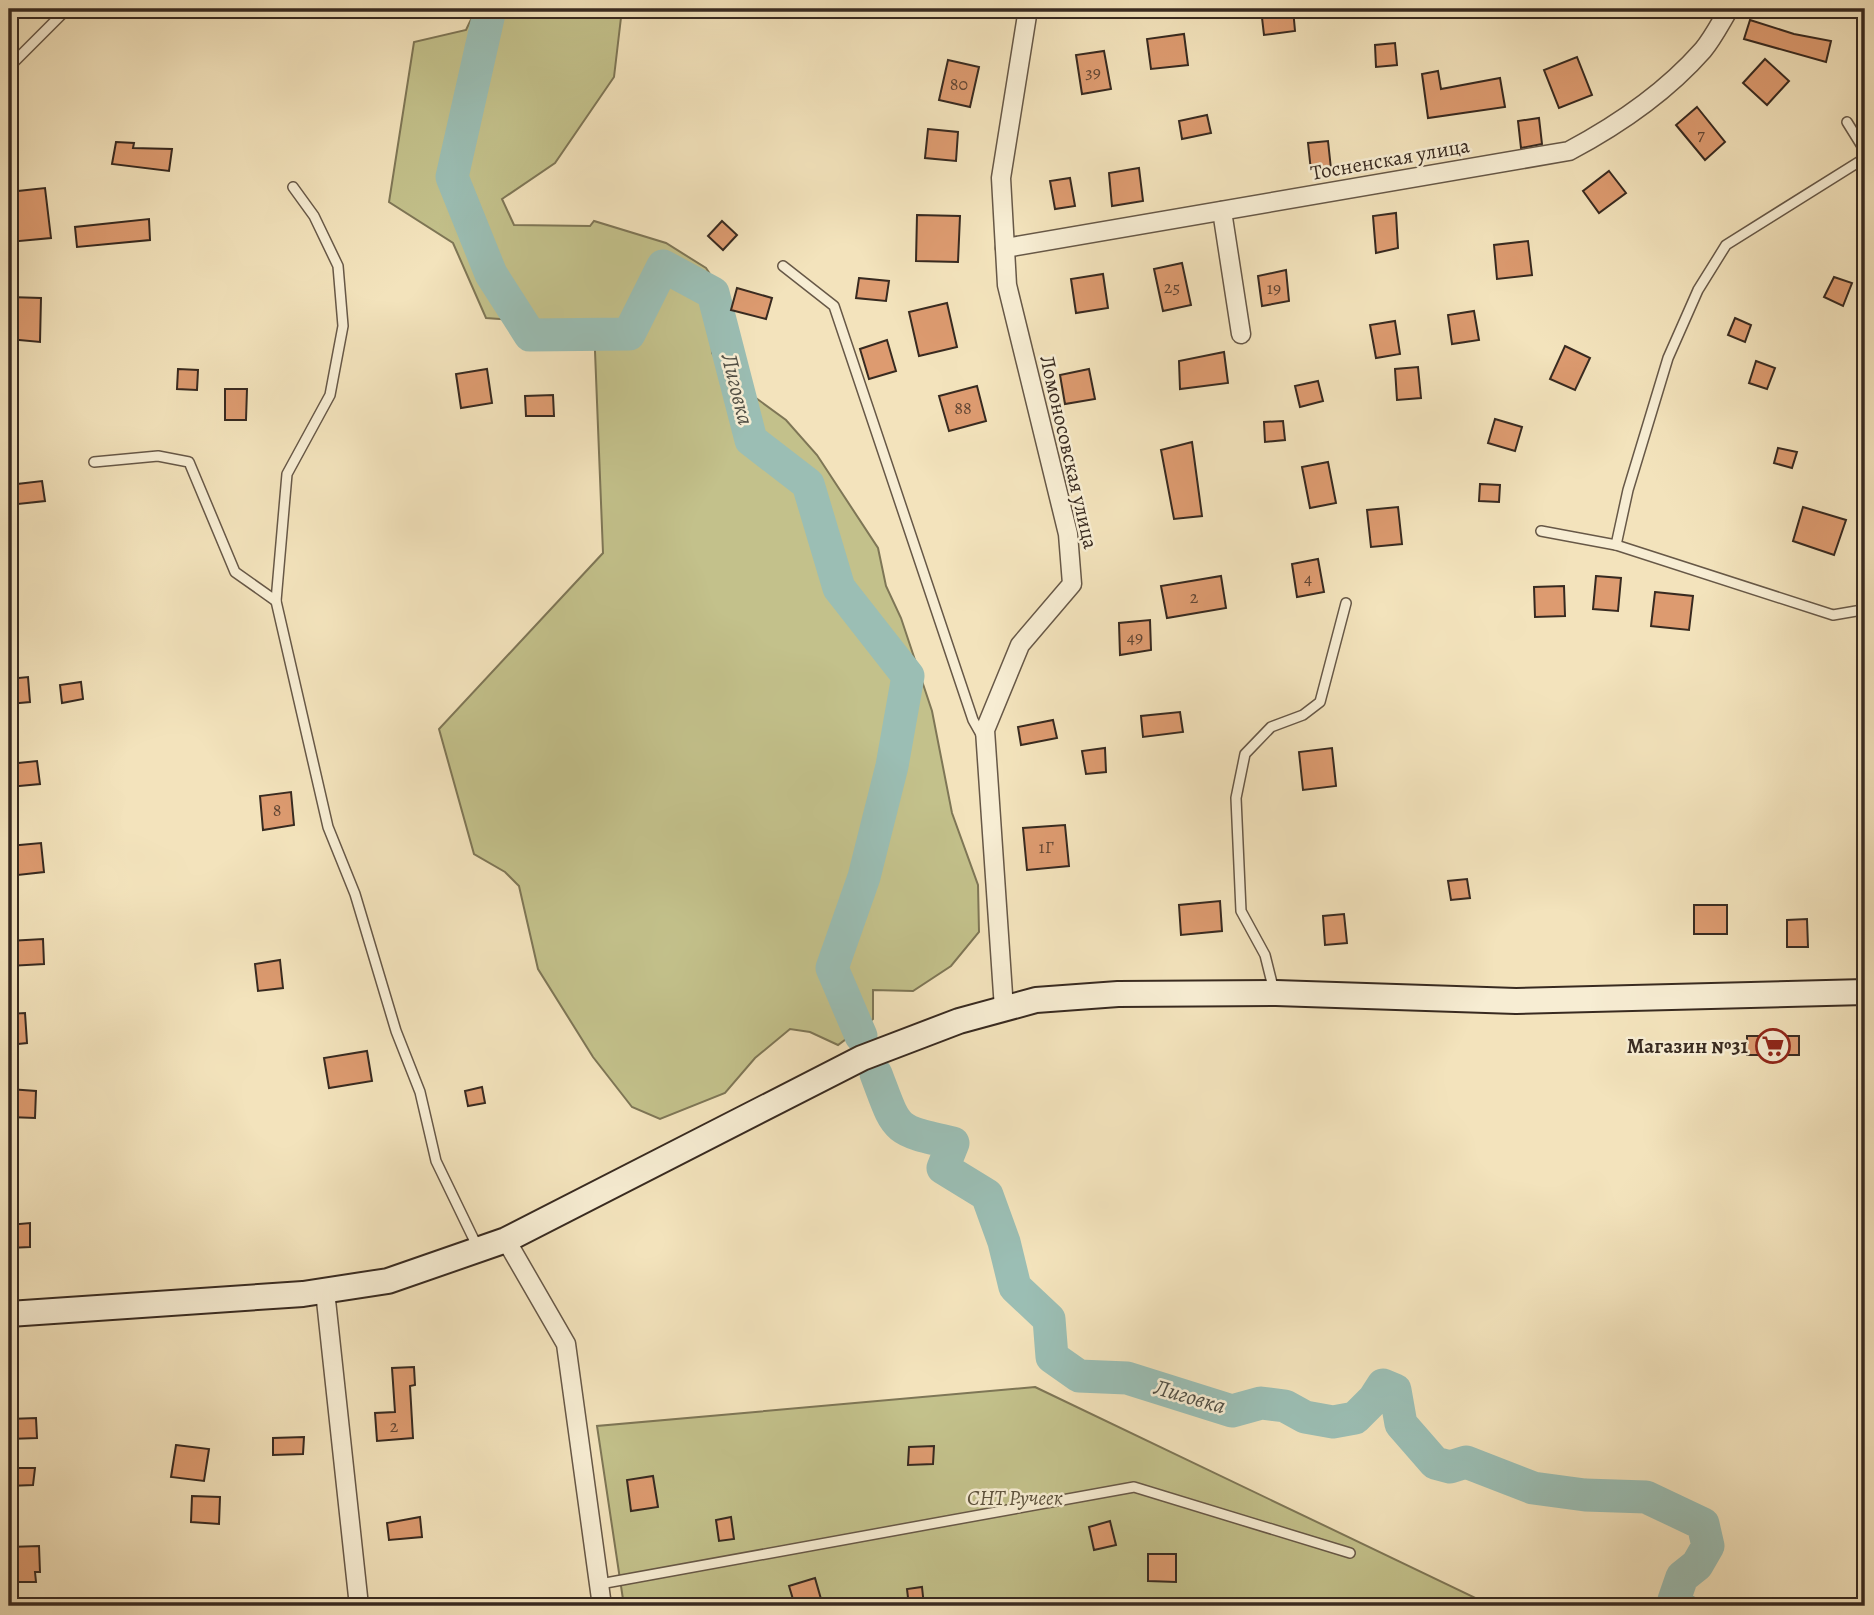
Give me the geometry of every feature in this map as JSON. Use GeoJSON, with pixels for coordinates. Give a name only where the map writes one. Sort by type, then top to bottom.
{"type":"FeatureCollection","features":[{"type":"Feature","properties":{"kind":"main road"},"geometry":{"type":"LineString","coordinates":[[9,1314],[325,1291],[388,1281],[506,1240],[862,1058],[959,1021],[1036,1000],[1118,994],[1275,993],[1516,1001],[1865,992]]}},
{"type":"Feature","properties":{"kind":"street","name":"Ломоносовская улица"},"geometry":{"type":"LineString","coordinates":[[1004,1009],[985,730],[1020,645],[1072,584],[1068,534],[1007,285],[1001,178],[1028,9]]}},
{"type":"Feature","properties":{"kind":"street","name":"Тосненская улица"},"geometry":{"type":"LineString","coordinates":[[1005,248],[1569,152],[1601,134],[1670,83],[1704,48],[1729,9]]}},
{"type":"Feature","properties":{"kind":"street"},"geometry":{"type":"LineString","coordinates":[[1222,211],[1241,334]]}},
{"type":"Feature","properties":{"kind":"street"},"geometry":{"type":"LineString","coordinates":[[506,1240],[566,1345],[601,1606]]}},
{"type":"Feature","properties":{"kind":"street"},"geometry":{"type":"LineString","coordinates":[[325,1291],[359,1606]]}},
{"type":"Feature","properties":{"kind":"lane"},"geometry":{"type":"LineString","coordinates":[[9,66],[66,9]]}},
{"type":"Feature","properties":{"kind":"lane"},"geometry":{"type":"LineString","coordinates":[[1847,122],[1865,151]]}},
{"type":"Feature","properties":{"kind":"lane"},"geometry":{"type":"LineString","coordinates":[[1616,545],[1628,490],[1668,358],[1699,289],[1726,246],[1865,158]]}},
{"type":"Feature","properties":{"kind":"lane"},"geometry":{"type":"LineString","coordinates":[[293,187],[314,216],[338,266],[343,326],[330,395],[287,474],[276,601],[328,827],[355,894],[396,1031],[420,1092],[436,1161],[478,1250]]}},
{"type":"Feature","properties":{"kind":"lane"},"geometry":{"type":"LineString","coordinates":[[783,266],[834,306],[973,720],[986,744]]}},
{"type":"Feature","properties":{"kind":"lane"},"geometry":{"type":"LineString","coordinates":[[94,463],[158,456],[188,462],[235,572],[276,601]]}},
{"type":"Feature","properties":{"kind":"lane"},"geometry":{"type":"LineString","coordinates":[[1541,531],[1616,545],[1833,615],[1862,610],[1865,607]]}},
{"type":"Feature","properties":{"kind":"lane"},"geometry":{"type":"LineString","coordinates":[[1275,993],[1265,954],[1241,911],[1236,798],[1245,754],[1271,727],[1303,715],[1320,702],[1346,603]]}},
{"type":"Feature","properties":{"kind":"lane"},"geometry":{"type":"LineString","coordinates":[[600,1584],[1134,1487],[1350,1553]]}},
{"type":"Feature","properties":{"kind":"green space"},"geometry":{"type":"Polygon","coordinates":[[[476,9],[622,9],[614,77],[555,163],[502,199],[514,225],[590,226],[594,221],[666,243],[706,268],[710,274],[712,353],[726,376],[786,420],[817,455],[878,548],[886,586],[901,618],[932,711],[952,813],[978,885],[979,932],[951,966],[913,991],[873,990],[873,1019],[838,1045],[810,1032],[790,1029],[755,1058],[725,1093],[660,1119],[632,1107],[593,1057],[538,969],[519,886],[505,872],[474,854],[439,729],[603,553],[594,326],[486,318],[453,243],[389,202],[414,42],[466,30],[476,9]]]}},
{"type":"Feature","properties":{"kind":"green space","name":"СНТ Ручеек"},"geometry":{"type":"Polygon","coordinates":[[[1035,1387],[1490,1606],[624,1606],[597,1426],[1035,1387]]]}},
{"type":"Feature","properties":{"kind":"building"},"geometry":{"type":"Polygon","coordinates":[[[1261,9],[1293,9],[1295,31],[1264,35],[1261,9]]]}},
{"type":"Feature","properties":{"kind":"building"},"geometry":{"type":"Polygon","coordinates":[[[1750,20],[1794,34],[1831,41],[1826,62],[1744,39],[1750,20]]]}},
{"type":"Feature","properties":{"kind":"building"},"geometry":{"type":"Polygon","coordinates":[[[1184,34],[1188,65],[1151,69],[1147,39],[1184,34]]]}},
{"type":"Feature","properties":{"kind":"building"},"geometry":{"type":"Polygon","coordinates":[[[1395,43],[1397,65],[1376,67],[1375,45],[1395,43]]]}},
{"type":"Feature","properties":{"kind":"building"},"geometry":{"type":"Polygon","coordinates":[[[1104,51],[1111,89],[1082,94],[1076,55],[1104,51]]]}},
{"type":"Feature","properties":{"kind":"building"},"geometry":{"type":"Polygon","coordinates":[[[1577,57],[1592,95],[1559,108],[1544,70],[1577,57]]]}},
{"type":"Feature","properties":{"kind":"building"},"geometry":{"type":"Polygon","coordinates":[[[1765,59],[1789,81],[1767,105],[1743,83],[1765,59]]]}},
{"type":"Feature","properties":{"kind":"building"},"geometry":{"type":"Polygon","coordinates":[[[948,60],[979,67],[970,107],[939,100],[948,60]]]}},
{"type":"Feature","properties":{"kind":"building"},"geometry":{"type":"Polygon","coordinates":[[[1438,71],[1441,89],[1500,78],[1505,107],[1428,118],[1422,74],[1438,71]]]}},
{"type":"Feature","properties":{"kind":"building"},"geometry":{"type":"Polygon","coordinates":[[[1697,107],[1725,142],[1705,160],[1676,125],[1697,107]]]}},
{"type":"Feature","properties":{"kind":"building"},"geometry":{"type":"Polygon","coordinates":[[[1207,115],[1211,133],[1182,139],[1179,121],[1207,115]]]}},
{"type":"Feature","properties":{"kind":"building"},"geometry":{"type":"Polygon","coordinates":[[[1539,118],[1542,144],[1521,148],[1518,121],[1539,118]]]}},
{"type":"Feature","properties":{"kind":"building"},"geometry":{"type":"Polygon","coordinates":[[[928,129],[958,132],[956,161],[925,158],[928,129]]]}},
{"type":"Feature","properties":{"kind":"building"},"geometry":{"type":"Polygon","coordinates":[[[1328,141],[1331,169],[1311,171],[1308,143],[1328,141]]]}},
{"type":"Feature","properties":{"kind":"building"},"geometry":{"type":"Polygon","coordinates":[[[116,142],[134,143],[133,148],[172,149],[169,171],[112,164],[116,142]]]}},
{"type":"Feature","properties":{"kind":"building"},"geometry":{"type":"Polygon","coordinates":[[[1139,168],[1143,201],[1112,206],[1109,173],[1139,168]]]}},
{"type":"Feature","properties":{"kind":"building"},"geometry":{"type":"Polygon","coordinates":[[[1609,171],[1626,193],[1599,213],[1583,191],[1609,171]]]}},
{"type":"Feature","properties":{"kind":"building"},"geometry":{"type":"Polygon","coordinates":[[[1070,178],[1075,206],[1055,209],[1050,181],[1070,178]]]}},
{"type":"Feature","properties":{"kind":"building"},"geometry":{"type":"Polygon","coordinates":[[[45,188],[51,238],[9,242],[9,192],[45,188]]]}},
{"type":"Feature","properties":{"kind":"building"},"geometry":{"type":"Polygon","coordinates":[[[1396,213],[1398,248],[1376,253],[1373,216],[1396,213]]]}},
{"type":"Feature","properties":{"kind":"building"},"geometry":{"type":"Polygon","coordinates":[[[917,215],[960,216],[958,262],[916,261],[917,215]]]}},
{"type":"Feature","properties":{"kind":"building"},"geometry":{"type":"Polygon","coordinates":[[[149,219],[150,240],[77,247],[75,227],[149,219]]]}},
{"type":"Feature","properties":{"kind":"building"},"geometry":{"type":"Polygon","coordinates":[[[722,221],[737,235],[723,250],[708,236],[722,221]]]}},
{"type":"Feature","properties":{"kind":"building"},"geometry":{"type":"Polygon","coordinates":[[[1528,241],[1532,275],[1497,279],[1494,245],[1528,241]]]}},
{"type":"Feature","properties":{"kind":"building"},"geometry":{"type":"Polygon","coordinates":[[[1182,263],[1191,305],[1163,311],[1154,269],[1182,263]]]}},
{"type":"Feature","properties":{"kind":"building"},"geometry":{"type":"Polygon","coordinates":[[[1286,270],[1289,301],[1262,306],[1258,276],[1286,270]]]}},
{"type":"Feature","properties":{"kind":"building"},"geometry":{"type":"Polygon","coordinates":[[[1103,274],[1108,308],[1076,313],[1071,279],[1103,274]]]}},
{"type":"Feature","properties":{"kind":"building"},"geometry":{"type":"Polygon","coordinates":[[[1834,277],[1852,283],[1843,306],[1824,297],[1834,277]]]}},
{"type":"Feature","properties":{"kind":"building"},"geometry":{"type":"Polygon","coordinates":[[[859,278],[889,281],[886,301],[856,298],[859,278]]]}},
{"type":"Feature","properties":{"kind":"building"},"geometry":{"type":"Polygon","coordinates":[[[737,288],[772,298],[766,319],[731,310],[737,288]]]}},
{"type":"Feature","properties":{"kind":"building"},"geometry":{"type":"Polygon","coordinates":[[[9,297],[41,298],[40,342],[9,339],[9,297]]]}},
{"type":"Feature","properties":{"kind":"building"},"geometry":{"type":"Polygon","coordinates":[[[947,303],[957,347],[919,356],[909,312],[947,303]]]}},
{"type":"Feature","properties":{"kind":"building"},"geometry":{"type":"Polygon","coordinates":[[[1474,311],[1479,340],[1452,344],[1448,315],[1474,311]]]}},
{"type":"Feature","properties":{"kind":"building"},"geometry":{"type":"Polygon","coordinates":[[[1735,318],[1751,325],[1745,342],[1728,335],[1735,318]]]}},
{"type":"Feature","properties":{"kind":"building"},"geometry":{"type":"Polygon","coordinates":[[[1395,321],[1400,354],[1376,358],[1370,325],[1395,321]]]}},
{"type":"Feature","properties":{"kind":"building"},"geometry":{"type":"Polygon","coordinates":[[[887,340],[896,371],[869,379],[860,349],[887,340]]]}},
{"type":"Feature","properties":{"kind":"building"},"geometry":{"type":"Polygon","coordinates":[[[1565,346],[1590,358],[1575,390],[1550,379],[1565,346]]]}},
{"type":"Feature","properties":{"kind":"building"},"geometry":{"type":"Polygon","coordinates":[[[1224,352],[1228,383],[1180,389],[1179,361],[1224,352]]]}},
{"type":"Feature","properties":{"kind":"building"},"geometry":{"type":"Polygon","coordinates":[[[1756,361],[1775,368],[1767,389],[1749,383],[1756,361]]]}},
{"type":"Feature","properties":{"kind":"building"},"geometry":{"type":"Polygon","coordinates":[[[1418,367],[1421,398],[1397,400],[1395,369],[1418,367]]]}},
{"type":"Feature","properties":{"kind":"building"},"geometry":{"type":"Polygon","coordinates":[[[178,369],[198,370],[197,390],[177,389],[178,369]]]}},
{"type":"Feature","properties":{"kind":"building"},"geometry":{"type":"Polygon","coordinates":[[[487,369],[492,403],[461,408],[456,374],[487,369]]]}},
{"type":"Feature","properties":{"kind":"building"},"geometry":{"type":"Polygon","coordinates":[[[1089,369],[1095,399],[1065,404],[1060,375],[1089,369]]]}},
{"type":"Feature","properties":{"kind":"building"},"geometry":{"type":"Polygon","coordinates":[[[1318,381],[1323,401],[1300,407],[1295,386],[1318,381]]]}},
{"type":"Feature","properties":{"kind":"building"},"geometry":{"type":"Polygon","coordinates":[[[977,386],[986,421],[949,431],[939,396],[977,386]]]}},
{"type":"Feature","properties":{"kind":"building"},"geometry":{"type":"Polygon","coordinates":[[[225,389],[247,389],[246,420],[225,420],[225,389]]]}},
{"type":"Feature","properties":{"kind":"building"},"geometry":{"type":"Polygon","coordinates":[[[553,395],[554,416],[526,416],[525,396],[553,395]]]}},
{"type":"Feature","properties":{"kind":"building"},"geometry":{"type":"Polygon","coordinates":[[[1495,419],[1522,427],[1515,451],[1488,443],[1495,419]]]}},
{"type":"Feature","properties":{"kind":"building"},"geometry":{"type":"Polygon","coordinates":[[[1283,421],[1285,440],[1265,442],[1264,422],[1283,421]]]}},
{"type":"Feature","properties":{"kind":"building"},"geometry":{"type":"Polygon","coordinates":[[[1192,442],[1202,516],[1174,519],[1161,450],[1192,442]]]}},
{"type":"Feature","properties":{"kind":"building"},"geometry":{"type":"Polygon","coordinates":[[[1778,448],[1797,452],[1792,468],[1774,463],[1778,448]]]}},
{"type":"Feature","properties":{"kind":"building"},"geometry":{"type":"Polygon","coordinates":[[[1328,462],[1336,503],[1310,508],[1302,467],[1328,462]]]}},
{"type":"Feature","properties":{"kind":"building"},"geometry":{"type":"Polygon","coordinates":[[[42,481],[45,501],[9,505],[9,485],[42,481]]]}},
{"type":"Feature","properties":{"kind":"building"},"geometry":{"type":"Polygon","coordinates":[[[1480,484],[1500,485],[1499,502],[1479,501],[1480,484]]]}},
{"type":"Feature","properties":{"kind":"building"},"geometry":{"type":"Polygon","coordinates":[[[1398,507],[1402,544],[1371,547],[1367,510],[1398,507]]]}},
{"type":"Feature","properties":{"kind":"building"},"geometry":{"type":"Polygon","coordinates":[[[1803,507],[1846,520],[1834,555],[1793,541],[1803,507]]]}},
{"type":"Feature","properties":{"kind":"building"},"geometry":{"type":"Polygon","coordinates":[[[1318,559],[1324,592],[1297,597],[1292,564],[1318,559]]]}},
{"type":"Feature","properties":{"kind":"building"},"geometry":{"type":"Polygon","coordinates":[[[1221,576],[1226,608],[1167,618],[1161,586],[1221,576]]]}},
{"type":"Feature","properties":{"kind":"building"},"geometry":{"type":"Polygon","coordinates":[[[1596,576],[1621,578],[1618,611],[1593,609],[1596,576]]]}},
{"type":"Feature","properties":{"kind":"building"},"geometry":{"type":"Polygon","coordinates":[[[1564,586],[1565,616],[1535,617],[1534,587],[1564,586]]]}},
{"type":"Feature","properties":{"kind":"building"},"geometry":{"type":"Polygon","coordinates":[[[1655,592],[1693,596],[1689,630],[1651,626],[1655,592]]]}},
{"type":"Feature","properties":{"kind":"building"},"geometry":{"type":"Polygon","coordinates":[[[1150,620],[1151,650],[1120,655],[1119,623],[1150,620]]]}},
{"type":"Feature","properties":{"kind":"building"},"geometry":{"type":"Polygon","coordinates":[[[28,677],[30,702],[9,704],[9,679],[28,677]]]}},
{"type":"Feature","properties":{"kind":"building"},"geometry":{"type":"Polygon","coordinates":[[[81,682],[83,699],[62,703],[60,685],[81,682]]]}},
{"type":"Feature","properties":{"kind":"building"},"geometry":{"type":"Polygon","coordinates":[[[1180,712],[1183,732],[1143,737],[1141,716],[1180,712]]]}},
{"type":"Feature","properties":{"kind":"building"},"geometry":{"type":"Polygon","coordinates":[[[1053,720],[1057,738],[1021,745],[1018,727],[1053,720]]]}},
{"type":"Feature","properties":{"kind":"building"},"geometry":{"type":"Polygon","coordinates":[[[1105,748],[1106,772],[1086,774],[1082,751],[1105,748]]]}},
{"type":"Feature","properties":{"kind":"building"},"geometry":{"type":"Polygon","coordinates":[[[1332,748],[1336,786],[1303,790],[1299,752],[1332,748]]]}},
{"type":"Feature","properties":{"kind":"building"},"geometry":{"type":"Polygon","coordinates":[[[37,761],[40,784],[9,787],[9,764],[37,761]]]}},
{"type":"Feature","properties":{"kind":"building"},"geometry":{"type":"Polygon","coordinates":[[[291,792],[294,825],[263,830],[260,796],[291,792]]]}},
{"type":"Feature","properties":{"kind":"building"},"geometry":{"type":"Polygon","coordinates":[[[1065,825],[1069,866],[1027,870],[1023,828],[1065,825]]]}},
{"type":"Feature","properties":{"kind":"building"},"geometry":{"type":"Polygon","coordinates":[[[41,843],[44,872],[9,876],[9,846],[41,843]]]}},
{"type":"Feature","properties":{"kind":"building"},"geometry":{"type":"Polygon","coordinates":[[[1467,879],[1470,898],[1451,900],[1448,881],[1467,879]]]}},
{"type":"Feature","properties":{"kind":"building"},"geometry":{"type":"Polygon","coordinates":[[[1220,901],[1222,931],[1181,935],[1179,905],[1220,901]]]}},
{"type":"Feature","properties":{"kind":"building"},"geometry":{"type":"Polygon","coordinates":[[[1694,905],[1727,905],[1727,934],[1694,934],[1694,905]]]}},
{"type":"Feature","properties":{"kind":"building"},"geometry":{"type":"Polygon","coordinates":[[[1344,914],[1347,943],[1325,945],[1323,916],[1344,914]]]}},
{"type":"Feature","properties":{"kind":"building"},"geometry":{"type":"Polygon","coordinates":[[[1807,919],[1808,947],[1787,947],[1787,920],[1807,919]]]}},
{"type":"Feature","properties":{"kind":"building"},"geometry":{"type":"Polygon","coordinates":[[[43,939],[44,964],[9,966],[9,941],[43,939]]]}},
{"type":"Feature","properties":{"kind":"building"},"geometry":{"type":"Polygon","coordinates":[[[280,960],[283,988],[258,991],[255,964],[280,960]]]}},
{"type":"Feature","properties":{"kind":"building"},"geometry":{"type":"Polygon","coordinates":[[[25,1013],[27,1043],[9,1045],[9,1014],[25,1013]]]}},
{"type":"Feature","properties":{"kind":"building","name":"Магазин №31"},"geometry":{"type":"Polygon","coordinates":[[[1747,1036],[1799,1036],[1799,1055],[1747,1055],[1747,1036]]]}},
{"type":"Feature","properties":{"kind":"building"},"geometry":{"type":"Polygon","coordinates":[[[367,1051],[372,1081],[329,1088],[324,1058],[367,1051]]]}},
{"type":"Feature","properties":{"kind":"building"},"geometry":{"type":"Polygon","coordinates":[[[482,1087],[485,1103],[468,1106],[465,1091],[482,1087]]]}},
{"type":"Feature","properties":{"kind":"building"},"geometry":{"type":"Polygon","coordinates":[[[9,1089],[36,1091],[35,1118],[9,1117],[9,1089]]]}},
{"type":"Feature","properties":{"kind":"building"},"geometry":{"type":"Polygon","coordinates":[[[30,1223],[30,1247],[9,1248],[9,1225],[30,1223]]]}},
{"type":"Feature","properties":{"kind":"building"},"geometry":{"type":"Polygon","coordinates":[[[414,1367],[415,1385],[410,1386],[413,1438],[377,1441],[375,1413],[395,1412],[392,1368],[414,1367]]]}},
{"type":"Feature","properties":{"kind":"building"},"geometry":{"type":"Polygon","coordinates":[[[36,1418],[37,1438],[9,1439],[9,1419],[36,1418]]]}},
{"type":"Feature","properties":{"kind":"building"},"geometry":{"type":"Polygon","coordinates":[[[304,1437],[303,1454],[273,1455],[273,1438],[304,1437]]]}},
{"type":"Feature","properties":{"kind":"building"},"geometry":{"type":"Polygon","coordinates":[[[176,1445],[209,1449],[204,1481],[171,1477],[176,1445]]]}},
{"type":"Feature","properties":{"kind":"building"},"geometry":{"type":"Polygon","coordinates":[[[934,1446],[933,1464],[908,1465],[909,1447],[934,1446]]]}},
{"type":"Feature","properties":{"kind":"building"},"geometry":{"type":"Polygon","coordinates":[[[9,1468],[35,1468],[33,1485],[9,1486],[9,1468]]]}},
{"type":"Feature","properties":{"kind":"building"},"geometry":{"type":"Polygon","coordinates":[[[653,1476],[658,1507],[631,1511],[627,1480],[653,1476]]]}},
{"type":"Feature","properties":{"kind":"building"},"geometry":{"type":"Polygon","coordinates":[[[192,1496],[220,1497],[219,1524],[191,1522],[192,1496]]]}},
{"type":"Feature","properties":{"kind":"building"},"geometry":{"type":"Polygon","coordinates":[[[420,1517],[422,1537],[389,1540],[387,1523],[420,1517]]]}},
{"type":"Feature","properties":{"kind":"building"},"geometry":{"type":"Polygon","coordinates":[[[731,1517],[734,1539],[719,1541],[716,1520],[731,1517]]]}},
{"type":"Feature","properties":{"kind":"building"},"geometry":{"type":"Polygon","coordinates":[[[1110,1521],[1116,1545],[1094,1550],[1089,1527],[1110,1521]]]}},
{"type":"Feature","properties":{"kind":"building"},"geometry":{"type":"Polygon","coordinates":[[[39,1546],[40,1572],[35,1572],[36,1582],[10,1582],[9,1547],[39,1546]]]}},
{"type":"Feature","properties":{"kind":"building"},"geometry":{"type":"Polygon","coordinates":[[[1148,1554],[1176,1554],[1176,1582],[1148,1581],[1148,1554]]]}},
{"type":"Feature","properties":{"kind":"building"},"geometry":{"type":"Polygon","coordinates":[[[815,1578],[823,1606],[795,1606],[789,1586],[815,1578]]]}},
{"type":"Feature","properties":{"kind":"building"},"geometry":{"type":"Polygon","coordinates":[[[922,1587],[924,1606],[909,1606],[907,1589],[922,1587]]]}},
{"type":"Feature","properties":{"kind":"waterway","name":"Лиговка"},"geometry":{"type":"LineString","coordinates":[[490,9],[452,177],[491,274],[530,335],[629,334],[663,266],[713,293],[751,440],[808,484],[839,588],[908,676],[892,766],[864,877],[832,968],[861,1036]]}},
{"type":"Feature","properties":{"kind":"waterway","name":"Лиговка"},"geometry":{"type":"LineString","coordinates":[[876,1074],[894,1118],[900,1125],[918,1134],[953,1143],[943,1168],[987,1195],[1004,1242],[1015,1287],[1049,1319],[1052,1357],[1079,1376],[1127,1378],[1232,1411],[1261,1403],[1285,1406],[1305,1417],[1333,1422],[1355,1418],[1374,1399],[1383,1385],[1395,1390],[1401,1424],[1435,1463],[1450,1467],[1466,1462],[1533,1488],[1585,1495],[1646,1497],[1703,1524],[1708,1546],[1697,1565],[1682,1577],[1674,1600],[1681,1606]]}},
{"type":"Feature","properties":{"kind":"place","name":"Магазин №31"},"geometry":{"type":"Point","coordinates":[1773,1046]}}]}
